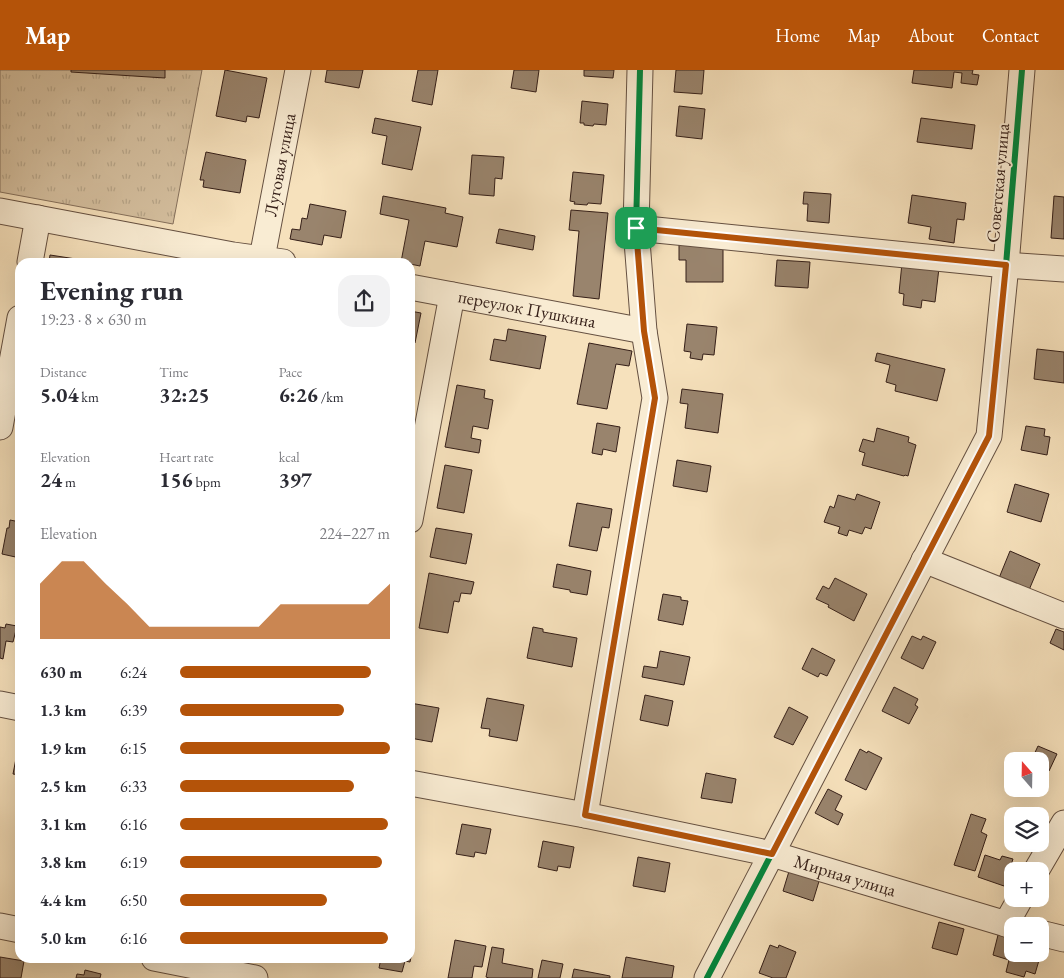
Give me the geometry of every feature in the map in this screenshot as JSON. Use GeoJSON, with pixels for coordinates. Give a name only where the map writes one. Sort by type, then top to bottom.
{"type":"FeatureCollection","features":[{"type":"Feature","properties":{"kind":"street","name":"Луговая улица"},"geometry":{"type":"LineString","coordinates":[[272,258],[298,70]]}},
{"type":"Feature","properties":{"kind":"street"},"geometry":{"type":"LineString","coordinates":[[585,815],[655,398],[644,331],[636,228],[640,70]]}},
{"type":"Feature","properties":{"kind":"street","name":"Советская улица"},"geometry":{"type":"LineString","coordinates":[[707,978],[989,436],[1006,265],[1022,70]]}},
{"type":"Feature","properties":{"kind":"street"},"geometry":{"type":"LineString","coordinates":[[0,211],[233,258]]}},
{"type":"Feature","properties":{"kind":"street"},"geometry":{"type":"LineString","coordinates":[[31,258],[38,218]]}},
{"type":"Feature","properties":{"kind":"street"},"geometry":{"type":"LineString","coordinates":[[636,228],[1006,265],[1064,269]]}},
{"type":"Feature","properties":{"kind":"street","name":"переулок Пушкина"},"geometry":{"type":"LineString","coordinates":[[415,288],[644,331]]}},
{"type":"Feature","properties":{"kind":"street"},"geometry":{"type":"LineString","coordinates":[[415,493],[452,295]]}},
{"type":"Feature","properties":{"kind":"street"},"geometry":{"type":"LineString","coordinates":[[0,427],[15,345]]}},
{"type":"Feature","properties":{"kind":"street"},"geometry":{"type":"LineString","coordinates":[[924,560],[1064,616]]}},
{"type":"Feature","properties":{"kind":"street"},"geometry":{"type":"LineString","coordinates":[[0,704],[15,707]]}},
{"type":"Feature","properties":{"kind":"street","name":"Мирная улица"},"geometry":{"type":"LineString","coordinates":[[415,785],[585,815],[772,854],[1004,923]]}},
{"type":"Feature","properties":{"kind":"street"},"geometry":{"type":"LineString","coordinates":[[1041,862],[1064,823]]}},
{"type":"Feature","properties":{"kind":"street"},"geometry":{"type":"LineString","coordinates":[[0,926],[15,929]]}},
{"type":"Feature","properties":{"kind":"street"},"geometry":{"type":"LineString","coordinates":[[1049,935],[1064,939]]}},
{"type":"Feature","properties":{"kind":"street"},"geometry":{"type":"LineString","coordinates":[[179,963],[255,978]]}},
{"type":"Feature","properties":{"kind":"green space"},"geometry":{"type":"Polygon","coordinates":[[[0,70],[202,70],[173,224],[0,192],[0,70]]]}},
{"type":"Feature","properties":{"kind":"building"},"geometry":{"type":"Polygon","coordinates":[[[71,70],[165,70],[165,78],[71,72],[71,70]]]}},
{"type":"Feature","properties":{"kind":"building"},"geometry":{"type":"Polygon","coordinates":[[[225,70],[267,78],[259,118],[247,116],[246,122],[216,116],[225,70]]]}},
{"type":"Feature","properties":{"kind":"building"},"geometry":{"type":"Polygon","coordinates":[[[327,70],[363,70],[359,88],[325,82],[327,70]]]}},
{"type":"Feature","properties":{"kind":"building"},"geometry":{"type":"Polygon","coordinates":[[[418,70],[438,70],[432,105],[412,101],[418,70]]]}},
{"type":"Feature","properties":{"kind":"building"},"geometry":{"type":"Polygon","coordinates":[[[514,70],[539,70],[536,92],[511,88],[514,70]]]}},
{"type":"Feature","properties":{"kind":"building"},"geometry":{"type":"Polygon","coordinates":[[[584,70],[614,70],[613,78],[584,76],[584,70]]]}},
{"type":"Feature","properties":{"kind":"building"},"geometry":{"type":"Polygon","coordinates":[[[676,70],[704,70],[702,94],[674,92],[676,70]]]}},
{"type":"Feature","properties":{"kind":"building"},"geometry":{"type":"Polygon","coordinates":[[[914,70],[973,70],[972,74],[979,75],[977,85],[961,83],[962,73],[954,72],[952,88],[912,83],[914,70]]]}},
{"type":"Feature","properties":{"kind":"building"},"geometry":{"type":"Polygon","coordinates":[[[582,101],[608,104],[606,125],[594,124],[593,126],[580,123],[582,101]]]}},
{"type":"Feature","properties":{"kind":"building"},"geometry":{"type":"Polygon","coordinates":[[[679,106],[705,109],[702,139],[676,136],[679,106]]]}},
{"type":"Feature","properties":{"kind":"building"},"geometry":{"type":"Polygon","coordinates":[[[375,118],[421,127],[412,170],[382,164],[387,136],[372,133],[375,118]]]}},
{"type":"Feature","properties":{"kind":"building"},"geometry":{"type":"Polygon","coordinates":[[[921,118],[975,125],[972,149],[917,142],[921,118]]]}},
{"type":"Feature","properties":{"kind":"building"},"geometry":{"type":"Polygon","coordinates":[[[206,152],[246,160],[240,193],[203,187],[204,180],[200,180],[206,152]]]}},
{"type":"Feature","properties":{"kind":"building"},"geometry":{"type":"Polygon","coordinates":[[[472,155],[504,157],[502,179],[495,178],[494,196],[469,194],[472,155]]]}},
{"type":"Feature","properties":{"kind":"building"},"geometry":{"type":"Polygon","coordinates":[[[573,172],[604,175],[601,204],[574,204],[575,202],[570,201],[573,172]]]}},
{"type":"Feature","properties":{"kind":"building"},"geometry":{"type":"Polygon","coordinates":[[[804,192],[831,194],[829,223],[807,221],[808,204],[803,204],[804,192]]]}},
{"type":"Feature","properties":{"kind":"building"},"geometry":{"type":"Polygon","coordinates":[[[912,195],[966,203],[964,220],[957,219],[954,243],[929,239],[931,227],[908,223],[912,195]]]}},
{"type":"Feature","properties":{"kind":"building"},"geometry":{"type":"Polygon","coordinates":[[[383,196],[446,208],[445,213],[463,217],[457,247],[425,241],[420,266],[415,265],[415,258],[402,258],[409,220],[380,214],[383,196]]]}},
{"type":"Feature","properties":{"kind":"building"},"geometry":{"type":"Polygon","coordinates":[[[1054,196],[1064,197],[1064,239],[1051,238],[1054,196]]]}},
{"type":"Feature","properties":{"kind":"building"},"geometry":{"type":"Polygon","coordinates":[[[310,204],[346,211],[341,238],[324,235],[322,245],[290,239],[292,229],[300,230],[302,218],[307,219],[310,204]]]}},
{"type":"Feature","properties":{"kind":"building"},"geometry":{"type":"Polygon","coordinates":[[[571,210],[608,213],[599,299],[573,296],[579,231],[569,230],[571,210]]]}},
{"type":"Feature","properties":{"kind":"building"},"geometry":{"type":"Polygon","coordinates":[[[499,229],[535,236],[533,250],[496,243],[499,229]]]}},
{"type":"Feature","properties":{"kind":"building"},"geometry":{"type":"Polygon","coordinates":[[[679,241],[723,242],[723,282],[686,282],[686,260],[679,260],[679,241]]]}},
{"type":"Feature","properties":{"kind":"building"},"geometry":{"type":"Polygon","coordinates":[[[50,255],[70,258],[50,258],[50,255]]]}},
{"type":"Feature","properties":{"kind":"building"},"geometry":{"type":"Polygon","coordinates":[[[777,260],[810,262],[808,288],[775,286],[777,260]]]}},
{"type":"Feature","properties":{"kind":"building"},"geometry":{"type":"Polygon","coordinates":[[[902,263],[939,268],[935,302],[922,300],[921,308],[903,305],[904,294],[899,293],[902,263]]]}},
{"type":"Feature","properties":{"kind":"building"},"geometry":{"type":"Polygon","coordinates":[[[415,312],[421,313],[415,343],[415,312]]]}},
{"type":"Feature","properties":{"kind":"building"},"geometry":{"type":"Polygon","coordinates":[[[687,324],[717,327],[714,355],[703,354],[702,360],[690,358],[691,352],[684,351],[687,324]]]}},
{"type":"Feature","properties":{"kind":"building"},"geometry":{"type":"Polygon","coordinates":[[[508,329],[546,336],[540,369],[490,360],[494,339],[506,341],[508,329]]]}},
{"type":"Feature","properties":{"kind":"building"},"geometry":{"type":"Polygon","coordinates":[[[589,343],[632,351],[629,366],[616,364],[607,409],[577,404],[589,343]]]}},
{"type":"Feature","properties":{"kind":"building"},"geometry":{"type":"Polygon","coordinates":[[[1037,349],[1064,352],[1064,383],[1034,379],[1037,349]]]}},
{"type":"Feature","properties":{"kind":"building"},"geometry":{"type":"Polygon","coordinates":[[[877,353],[945,369],[937,401],[895,391],[896,385],[886,382],[890,365],[875,361],[877,353]]]}},
{"type":"Feature","properties":{"kind":"building"},"geometry":{"type":"Polygon","coordinates":[[[457,385],[485,390],[484,398],[493,400],[488,429],[473,426],[471,438],[481,440],[479,453],[445,447],[457,385]]]}},
{"type":"Feature","properties":{"kind":"building"},"geometry":{"type":"Polygon","coordinates":[[[682,389],[723,394],[718,433],[685,428],[688,404],[680,403],[682,389]]]}},
{"type":"Feature","properties":{"kind":"building"},"geometry":{"type":"Polygon","coordinates":[[[597,423],[620,427],[616,452],[603,449],[602,455],[592,453],[597,423]]]}},
{"type":"Feature","properties":{"kind":"building"},"geometry":{"type":"Polygon","coordinates":[[[1026,426],[1045,429],[1044,436],[1050,437],[1047,455],[1021,450],[1026,426]]]}},
{"type":"Feature","properties":{"kind":"building"},"geometry":{"type":"Polygon","coordinates":[[[877,428],[909,437],[908,442],[916,445],[908,476],[862,465],[865,453],[859,451],[863,439],[874,442],[877,428]]]}},
{"type":"Feature","properties":{"kind":"building"},"geometry":{"type":"Polygon","coordinates":[[[677,460],[711,466],[707,492],[673,486],[677,460]]]}},
{"type":"Feature","properties":{"kind":"building"},"geometry":{"type":"Polygon","coordinates":[[[445,465],[472,470],[464,513],[437,508],[445,465]]]}},
{"type":"Feature","properties":{"kind":"building"},"geometry":{"type":"Polygon","coordinates":[[[1015,484],[1049,494],[1041,522],[1007,512],[1015,484]]]}},
{"type":"Feature","properties":{"kind":"building"},"geometry":{"type":"Polygon","coordinates":[[[857,494],[880,502],[871,529],[865,527],[862,534],[849,530],[847,536],[838,533],[840,527],[824,522],[830,506],[834,508],[838,495],[855,500],[857,494]]]}},
{"type":"Feature","properties":{"kind":"building"},"geometry":{"type":"Polygon","coordinates":[[[577,503],[612,509],[609,528],[602,527],[597,551],[569,546],[577,503]]]}},
{"type":"Feature","properties":{"kind":"building"},"geometry":{"type":"Polygon","coordinates":[[[10,520],[15,521],[15,557],[2,554],[7,528],[9,528],[10,520]]]}},
{"type":"Feature","properties":{"kind":"building"},"geometry":{"type":"Polygon","coordinates":[[[436,528],[472,534],[466,564],[430,557],[436,528]]]}},
{"type":"Feature","properties":{"kind":"building"},"geometry":{"type":"Polygon","coordinates":[[[1010,551],[1040,564],[1029,590],[999,578],[1010,551]]]}},
{"type":"Feature","properties":{"kind":"building"},"geometry":{"type":"Polygon","coordinates":[[[557,564],[591,571],[587,595],[553,587],[557,564]]]}},
{"type":"Feature","properties":{"kind":"building"},"geometry":{"type":"Polygon","coordinates":[[[429,573],[474,582],[471,594],[461,593],[459,602],[454,601],[448,633],[419,628],[429,573]]]}},
{"type":"Feature","properties":{"kind":"building"},"geometry":{"type":"Polygon","coordinates":[[[835,578],[867,594],[854,621],[816,599],[823,586],[829,589],[835,578]]]}},
{"type":"Feature","properties":{"kind":"building"},"geometry":{"type":"Polygon","coordinates":[[[663,594],[681,597],[681,600],[688,601],[683,625],[658,620],[663,594]]]}},
{"type":"Feature","properties":{"kind":"building"},"geometry":{"type":"Polygon","coordinates":[[[6,624],[15,626],[15,634],[13,642],[6,641],[3,659],[0,658],[0,627],[5,628],[6,624]]]}},
{"type":"Feature","properties":{"kind":"building"},"geometry":{"type":"Polygon","coordinates":[[[533,627],[543,629],[543,632],[577,638],[572,667],[527,658],[533,627]]]}},
{"type":"Feature","properties":{"kind":"building"},"geometry":{"type":"Polygon","coordinates":[[[1056,629],[1064,632],[1064,650],[1050,643],[1056,629]]]}},
{"type":"Feature","properties":{"kind":"building"},"geometry":{"type":"Polygon","coordinates":[[[912,636],[921,640],[923,636],[936,642],[923,669],[901,658],[912,636]]]}},
{"type":"Feature","properties":{"kind":"building"},"geometry":{"type":"Polygon","coordinates":[[[812,648],[835,660],[827,676],[820,673],[818,677],[802,669],[812,648]]]}},
{"type":"Feature","properties":{"kind":"building"},"geometry":{"type":"Polygon","coordinates":[[[660,651],[690,657],[684,685],[642,677],[644,666],[657,668],[660,651]]]}},
{"type":"Feature","properties":{"kind":"building"},"geometry":{"type":"Polygon","coordinates":[[[894,687],[918,699],[915,705],[918,707],[909,724],[882,711],[894,687]]]}},
{"type":"Feature","properties":{"kind":"building"},"geometry":{"type":"Polygon","coordinates":[[[645,695],[673,701],[668,726],[640,720],[645,695]]]}},
{"type":"Feature","properties":{"kind":"building"},"geometry":{"type":"Polygon","coordinates":[[[487,698],[524,705],[517,741],[489,736],[490,729],[481,728],[487,698]]]}},
{"type":"Feature","properties":{"kind":"building"},"geometry":{"type":"Polygon","coordinates":[[[415,704],[439,708],[432,742],[415,739],[415,704]]]}},
{"type":"Feature","properties":{"kind":"building"},"geometry":{"type":"Polygon","coordinates":[[[789,707],[808,717],[793,745],[774,737],[789,707]]]}},
{"type":"Feature","properties":{"kind":"building"},"geometry":{"type":"Polygon","coordinates":[[[1038,746],[1057,754],[1049,771],[1049,752],[1035,752],[1038,746]]]}},
{"type":"Feature","properties":{"kind":"building"},"geometry":{"type":"Polygon","coordinates":[[[860,749],[882,758],[866,790],[845,780],[860,749]]]}},
{"type":"Feature","properties":{"kind":"building"},"geometry":{"type":"Polygon","coordinates":[[[706,773],[736,779],[732,803],[701,798],[706,773]]]}},
{"type":"Feature","properties":{"kind":"building"},"geometry":{"type":"Polygon","coordinates":[[[828,789],[842,796],[835,810],[843,814],[838,825],[815,813],[828,789]]]}},
{"type":"Feature","properties":{"kind":"building"},"geometry":{"type":"Polygon","coordinates":[[[971,814],[986,819],[981,832],[987,835],[975,871],[954,865],[971,814]]]}},
{"type":"Feature","properties":{"kind":"building"},"geometry":{"type":"Polygon","coordinates":[[[462,824],[491,829],[486,854],[475,852],[474,857],[456,854],[462,824]]]}},
{"type":"Feature","properties":{"kind":"building"},"geometry":{"type":"Polygon","coordinates":[[[543,841],[574,847],[570,868],[558,866],[557,871],[538,867],[543,841]]]}},
{"type":"Feature","properties":{"kind":"building"},"geometry":{"type":"Polygon","coordinates":[[[985,855],[1000,860],[1002,856],[1013,859],[1012,862],[1004,862],[1004,886],[978,877],[985,855]]]}},
{"type":"Feature","properties":{"kind":"building"},"geometry":{"type":"Polygon","coordinates":[[[638,857],[670,863],[665,892],[633,886],[638,857]]]}},
{"type":"Feature","properties":{"kind":"building"},"geometry":{"type":"Polygon","coordinates":[[[790,868],[820,878],[813,901],[783,891],[790,868]]]}},
{"type":"Feature","properties":{"kind":"building"},"geometry":{"type":"Polygon","coordinates":[[[939,922],[964,929],[957,955],[932,948],[939,922]]]}},
{"type":"Feature","properties":{"kind":"building"},"geometry":{"type":"Polygon","coordinates":[[[999,931],[1004,933],[1004,958],[993,955],[999,931]]]}},
{"type":"Feature","properties":{"kind":"building"},"geometry":{"type":"Polygon","coordinates":[[[455,940],[486,946],[482,967],[474,966],[472,978],[448,978],[455,940]]]}},
{"type":"Feature","properties":{"kind":"building"},"geometry":{"type":"Polygon","coordinates":[[[770,945],[778,948],[779,945],[796,952],[786,978],[773,978],[759,973],[770,945]]]}},
{"type":"Feature","properties":{"kind":"building"},"geometry":{"type":"Polygon","coordinates":[[[492,947],[504,949],[502,963],[533,969],[532,978],[486,977],[492,947]]]}},
{"type":"Feature","properties":{"kind":"building"},"geometry":{"type":"Polygon","coordinates":[[[0,957],[15,960],[15,963],[24,963],[21,978],[0,978],[0,957]]]}},
{"type":"Feature","properties":{"kind":"building"},"geometry":{"type":"Polygon","coordinates":[[[626,957],[674,966],[672,978],[622,978],[626,957]]]}},
{"type":"Feature","properties":{"kind":"building"},"geometry":{"type":"Polygon","coordinates":[[[542,960],[563,964],[560,978],[538,978],[542,960]]]}},
{"type":"Feature","properties":{"kind":"building"},"geometry":{"type":"Polygon","coordinates":[[[1008,962],[1038,962],[1035,974],[1026,971],[1024,977],[1006,972],[1008,962]]]}},
{"type":"Feature","properties":{"kind":"building"},"geometry":{"type":"Polygon","coordinates":[[[380,963],[404,963],[402,972],[379,968],[380,963]]]}},
{"type":"Feature","properties":{"kind":"building"},"geometry":{"type":"Polygon","coordinates":[[[574,969],[610,976],[610,978],[572,978],[574,969]]]}},
{"type":"Feature","properties":{"kind":"building"},"geometry":{"type":"Polygon","coordinates":[[[85,970],[101,974],[100,978],[76,978],[77,974],[84,975],[85,970]]]}},
{"type":"Feature","properties":{"kind":"cycle path"},"geometry":{"type":"LineString","coordinates":[[585,815],[655,398],[644,331],[636,228],[640,70]]}},
{"type":"Feature","properties":{"kind":"cycle path"},"geometry":{"type":"LineString","coordinates":[[707,978],[989,436],[1006,265],[1022,70]]}},
{"type":"Feature","properties":{"kind":"route"},"geometry":{"type":"LineString","coordinates":[[636,228],[1006,265],[989,436],[772,854],[585,815],[655,398],[644,331],[636,228]]}}]}
